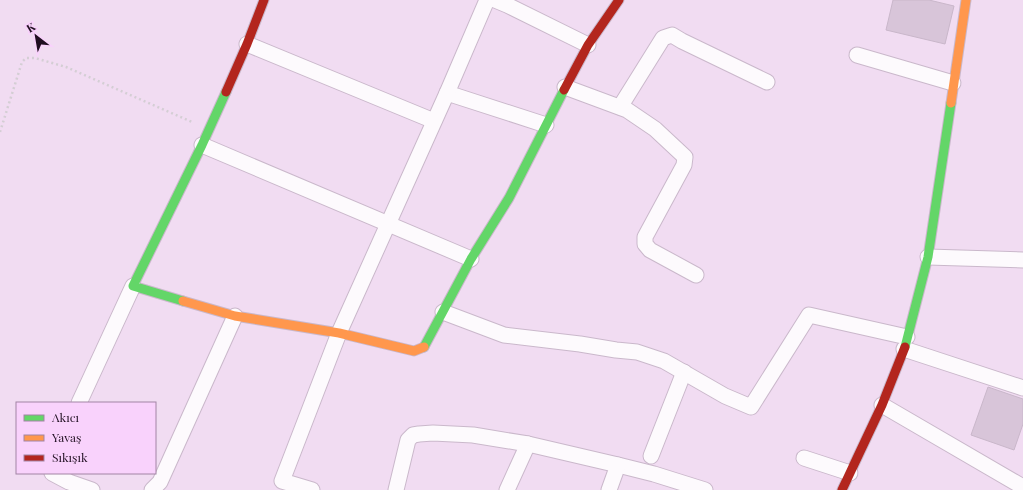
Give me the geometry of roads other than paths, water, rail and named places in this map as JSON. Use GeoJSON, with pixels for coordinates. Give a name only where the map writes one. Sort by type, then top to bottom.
{"type":"FeatureCollection","features":[{"type":"Feature","properties":{"kind":"street"},"geometry":{"type":"LineString","coordinates":[[79,402],[133,286],[209,130],[247,44],[264,0]]}},
{"type":"Feature","properties":{"kind":"street"},"geometry":{"type":"LineString","coordinates":[[312,490],[282,481],[339,334],[487,0]]}},
{"type":"Feature","properties":{"kind":"street"},"geometry":{"type":"LineString","coordinates":[[133,286],[235,316],[339,334],[414,351],[424,347],[471,259],[509,198],[588,45],[619,0]]}},
{"type":"Feature","properties":{"kind":"street"},"geometry":{"type":"LineString","coordinates":[[842,490],[882,405],[905,343],[928,257],[966,0]]}},
{"type":"Feature","properties":{"kind":"street"},"geometry":{"type":"LineString","coordinates":[[504,2],[588,45]]}},
{"type":"Feature","properties":{"kind":"street"},"geometry":{"type":"LineString","coordinates":[[620,108],[664,38],[672,34],[682,41],[767,82]]}},
{"type":"Feature","properties":{"kind":"street"},"geometry":{"type":"LineString","coordinates":[[247,44],[434,121]]}},
{"type":"Feature","properties":{"kind":"street"},"geometry":{"type":"LineString","coordinates":[[857,55],[953,83]]}},
{"type":"Feature","properties":{"kind":"street"},"geometry":{"type":"LineString","coordinates":[[565,87],[627,110],[655,128],[685,157],[684,165],[645,237],[645,244],[650,250],[696,275]]}},
{"type":"Feature","properties":{"kind":"street"},"geometry":{"type":"LineString","coordinates":[[447,93],[546,125]]}},
{"type":"Feature","properties":{"kind":"street"},"geometry":{"type":"LineString","coordinates":[[202,145],[471,259]]}},
{"type":"Feature","properties":{"kind":"street"},"geometry":{"type":"LineString","coordinates":[[928,257],[1023,260]]}},
{"type":"Feature","properties":{"kind":"street"},"geometry":{"type":"LineString","coordinates":[[443,312],[504,335],[638,352],[664,361],[725,396],[751,407],[809,315],[905,343],[1023,388]]}},
{"type":"Feature","properties":{"kind":"street"},"geometry":{"type":"LineString","coordinates":[[152,490],[160,482],[235,316]]}},
{"type":"Feature","properties":{"kind":"street"},"geometry":{"type":"LineString","coordinates":[[651,456],[684,372]]}},
{"type":"Feature","properties":{"kind":"street"},"geometry":{"type":"LineString","coordinates":[[882,405],[1023,487]]}},
{"type":"Feature","properties":{"kind":"street"},"geometry":{"type":"LineString","coordinates":[[396,490],[408,440],[419,434],[433,433],[473,435],[528,444],[654,474],[705,490]]}},
{"type":"Feature","properties":{"kind":"street"},"geometry":{"type":"LineString","coordinates":[[507,490],[528,444]]}},
{"type":"Feature","properties":{"kind":"street"},"geometry":{"type":"LineString","coordinates":[[804,458],[850,473]]}},
{"type":"Feature","properties":{"kind":"street"},"geometry":{"type":"LineString","coordinates":[[609,490],[618,465]]}},
{"type":"Feature","properties":{"kind":"street"},"geometry":{"type":"LineString","coordinates":[[54,474],[69,482],[92,490]]}}]}
